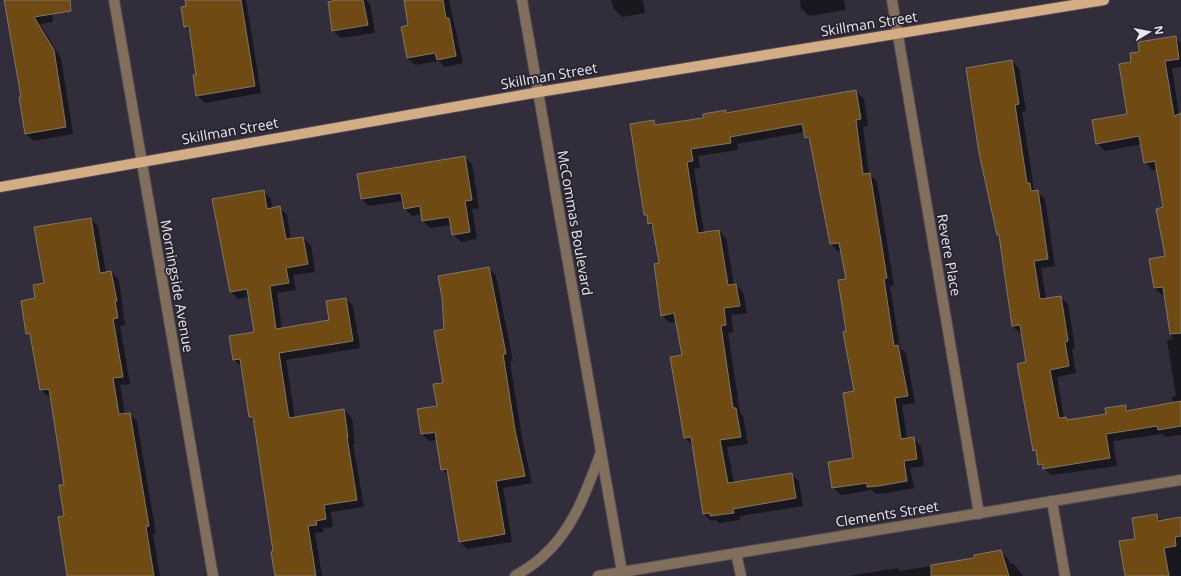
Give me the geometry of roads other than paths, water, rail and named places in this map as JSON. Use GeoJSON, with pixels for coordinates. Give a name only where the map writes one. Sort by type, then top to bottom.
{"type":"FeatureCollection","features":[{"type":"Feature","properties":{"kind":"main road","name":"Skillman Street"},"geometry":{"type":"LineString","coordinates":[[0,187],[538,92],[1104,0]]}},
{"type":"Feature","properties":{"kind":"street","name":"Morningside Avenue"},"geometry":{"type":"LineString","coordinates":[[114,0],[213,576]]}},
{"type":"Feature","properties":{"kind":"street","name":"McCommas Boulevard"},"geometry":{"type":"LineString","coordinates":[[522,0],[622,572]]}},
{"type":"Feature","properties":{"kind":"street","name":"Revere Place"},"geometry":{"type":"LineString","coordinates":[[892,0],[978,514]]}},
{"type":"Feature","properties":{"kind":"street"},"geometry":{"type":"LineString","coordinates":[[515,576],[544,556],[565,531],[583,500],[601,452]]}},
{"type":"Feature","properties":{"kind":"street","name":"Clements Street"},"geometry":{"type":"LineString","coordinates":[[598,576],[1181,480]]}},
{"type":"Feature","properties":{"kind":"street"},"geometry":{"type":"LineString","coordinates":[[1052,502],[1065,576]]}},
{"type":"Feature","properties":{"kind":"street"},"geometry":{"type":"LineString","coordinates":[[736,554],[741,576]]}}]}
